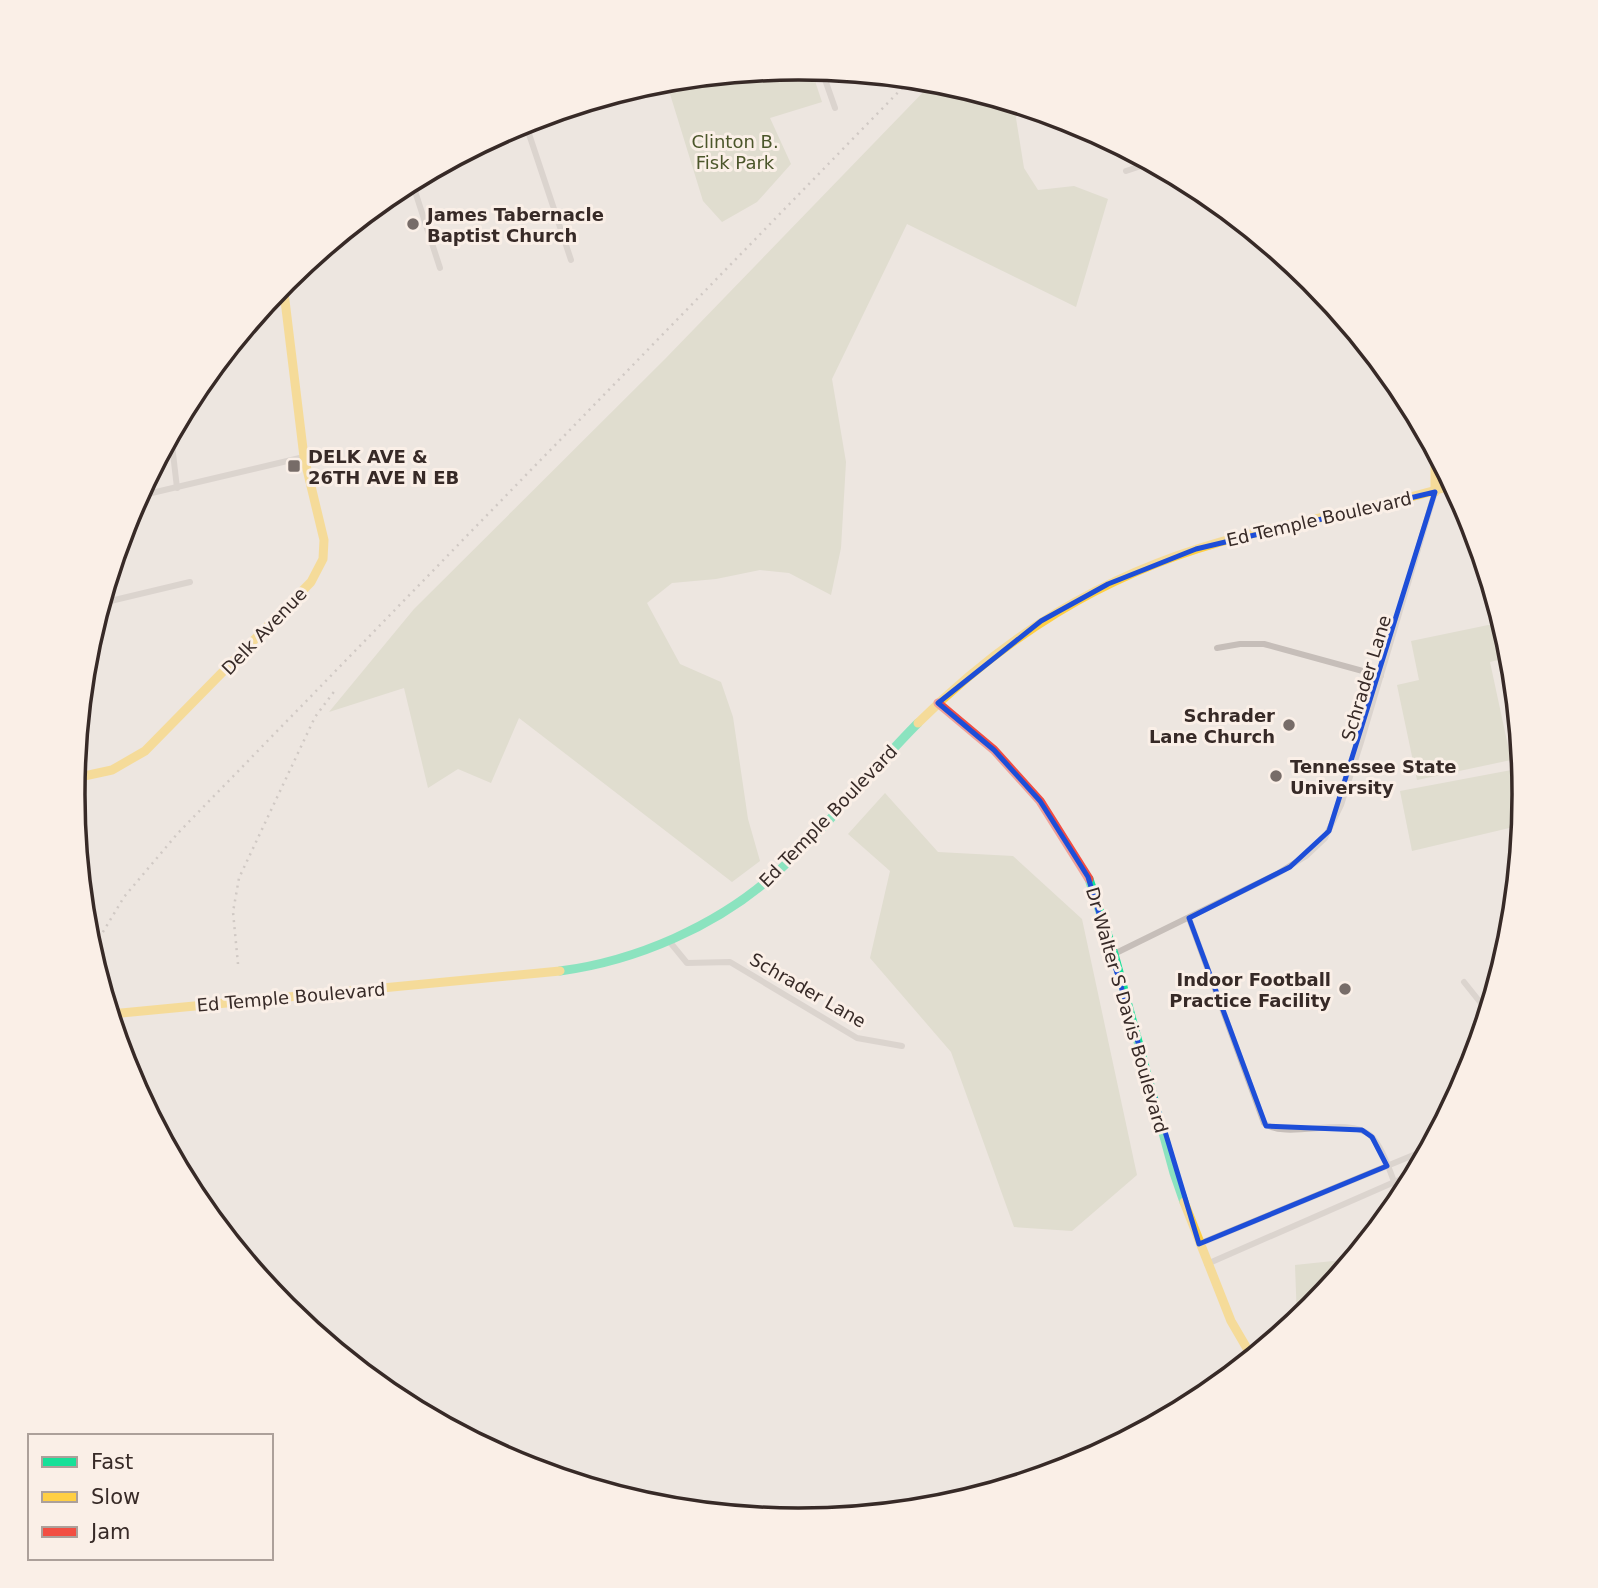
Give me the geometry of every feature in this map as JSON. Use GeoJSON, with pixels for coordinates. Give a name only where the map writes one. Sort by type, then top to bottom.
{"type":"FeatureCollection","features":[{"type":"Feature","properties":{"kind":"main road","name":"Delk Avenue"},"geometry":{"type":"LineString","coordinates":[[86,777],[119,769],[145,751],[311,582],[323,559],[324,540],[304,457],[285,299]]}},
{"type":"Feature","properties":{"kind":"main road"},"geometry":{"type":"LineString","coordinates":[[1435,471],[1435,492]]}},
{"type":"Feature","properties":{"kind":"main road","name":"Ed Temple Boulevard"},"geometry":{"type":"LineString","coordinates":[[120,1013],[563,971],[605,963],[669,941],[703,925],[753,892],[785,865],[938,703],[995,652],[1041,621],[1139,570],[1225,540],[1444,489]]}},
{"type":"Feature","properties":{"kind":"main road","name":"Dr Walter S Davis Boulevard"},"geometry":{"type":"LineString","coordinates":[[938,703],[994,750],[1041,801],[1088,877],[1114,954],[1174,1172],[1207,1264],[1231,1321],[1247,1348]]}},
{"type":"Feature","properties":{"kind":"street"},"geometry":{"type":"LineString","coordinates":[[826,81],[835,108]]}},
{"type":"Feature","properties":{"kind":"street"},"geometry":{"type":"LineString","coordinates":[[530,134],[571,260]]}},
{"type":"Feature","properties":{"kind":"street"},"geometry":{"type":"LineString","coordinates":[[1126,171],[1139,167]]}},
{"type":"Feature","properties":{"kind":"street"},"geometry":{"type":"LineString","coordinates":[[416,193],[440,268]]}},
{"type":"Feature","properties":{"kind":"street"},"geometry":{"type":"LineString","coordinates":[[173,452],[177,488]]}},
{"type":"Feature","properties":{"kind":"street"},"geometry":{"type":"LineString","coordinates":[[152,493],[304,457]]}},
{"type":"Feature","properties":{"kind":"street","name":"Schrader Lane"},"geometry":{"type":"LineString","coordinates":[[1114,954],[1290,867],[1325,838],[1341,805],[1435,492]]}},
{"type":"Feature","properties":{"kind":"street"},"geometry":{"type":"LineString","coordinates":[[113,600],[190,582]]}},
{"type":"Feature","properties":{"kind":"street"},"geometry":{"type":"LineString","coordinates":[[1217,648],[1264,644],[1381,676]]}},
{"type":"Feature","properties":{"kind":"street"},"geometry":{"type":"LineString","coordinates":[[1189,918],[1264,1123],[1276,1129],[1362,1130],[1372,1137],[1394,1183]]}},
{"type":"Feature","properties":{"kind":"street","name":"Schrader Lane"},"geometry":{"type":"LineString","coordinates":[[669,941],[687,963],[730,962],[857,1038],[902,1046]]}},
{"type":"Feature","properties":{"kind":"street"},"geometry":{"type":"LineString","coordinates":[[1464,982],[1481,1003]]}},
{"type":"Feature","properties":{"kind":"street"},"geometry":{"type":"LineString","coordinates":[[1199,1244],[1414,1155]]}},
{"type":"Feature","properties":{"kind":"street"},"geometry":{"type":"LineString","coordinates":[[1207,1264],[1398,1181]]}},
{"type":"Feature","properties":{"kind":"highlighted area"},"geometry":{"type":"Polygon","coordinates":[[[1435,492],[1329,831],[1290,867],[1189,918],[1266,1126],[1362,1130],[1372,1137],[1387,1166],[1199,1244],[1088,877],[1040,801],[994,750],[938,703],[1041,621],[1108,584],[1196,549],[1435,492]]]}},
{"type":"Feature","properties":{"kind":"green space","name":"Clinton B. Fisk Park"},"geometry":{"type":"Polygon","coordinates":[[[815,81],[822,102],[770,118],[791,164],[757,202],[722,222],[703,201],[670,93],[752,82],[815,81]]]}},
{"type":"Feature","properties":{"kind":"green space"},"geometry":{"type":"Polygon","coordinates":[[[924,92],[1015,114],[1024,168],[1038,190],[1074,186],[1108,199],[1076,307],[907,224],[832,379],[846,462],[841,548],[831,595],[789,573],[760,570],[716,579],[672,583],[647,603],[680,664],[721,682],[733,717],[748,819],[760,861],[732,882],[519,718],[491,783],[458,769],[428,788],[404,688],[329,712],[414,609],[665,359],[924,92]]]}},
{"type":"Feature","properties":{"kind":"green space"},"geometry":{"type":"Polygon","coordinates":[[[1492,624],[1500,660],[1490,662],[1511,760],[1417,780],[1397,685],[1419,680],[1411,641],[1492,624]]]}},
{"type":"Feature","properties":{"kind":"green space"},"geometry":{"type":"Polygon","coordinates":[[[1511,770],[1511,828],[1412,851],[1400,791],[1511,770]]]}},
{"type":"Feature","properties":{"kind":"green space"},"geometry":{"type":"Polygon","coordinates":[[[885,793],[938,852],[1013,856],[1082,919],[1137,1175],[1072,1231],[1014,1227],[951,1052],[870,958],[890,871],[848,834],[885,793]]]}},
{"type":"Feature","properties":{"kind":"green space"},"geometry":{"type":"Polygon","coordinates":[[[1338,1260],[1297,1306],[1295,1265],[1338,1260]]]}},
{"type":"Feature","properties":{"kind":"railway"},"geometry":{"type":"LineString","coordinates":[[100,937],[124,897],[178,833],[902,88]]}},
{"type":"Feature","properties":{"kind":"railway"},"geometry":{"type":"LineString","coordinates":[[238,964],[233,912],[239,878],[315,717],[336,689]]}},
{"type":"Feature","properties":{"kind":"traffic: fast"},"geometry":{"type":"LineString","coordinates":[[560,971],[618,959],[646,950],[728,910],[775,874],[812,838],[918,723]]}},
{"type":"Feature","properties":{"kind":"traffic: fast"},"geometry":{"type":"LineString","coordinates":[[1089,879],[1114,954],[1184,1202]]}},
{"type":"Feature","properties":{"kind":"traffic: slow"},"geometry":{"type":"LineString","coordinates":[[86,776],[112,770],[145,751],[311,582],[323,559],[324,540],[304,457],[285,299]]}},
{"type":"Feature","properties":{"kind":"traffic: slow"},"geometry":{"type":"LineString","coordinates":[[1435,471],[1435,492]]}},
{"type":"Feature","properties":{"kind":"traffic: slow"},"geometry":{"type":"LineString","coordinates":[[918,723],[985,663],[1021,636],[1095,591],[1135,572],[1220,542],[1443,488]]}},
{"type":"Feature","properties":{"kind":"traffic: slow"},"geometry":{"type":"LineString","coordinates":[[120,1013],[560,971]]}},
{"type":"Feature","properties":{"kind":"traffic: slow"},"geometry":{"type":"LineString","coordinates":[[1184,1202],[1231,1321],[1247,1348]]}},
{"type":"Feature","properties":{"kind":"traffic: jam"},"geometry":{"type":"LineString","coordinates":[[938,703],[994,750],[1040,801],[1089,879]]}},
{"type":"Feature","properties":{"kind":"place","name":"James Tabernacle Baptist Church"},"geometry":{"type":"Point","coordinates":[413,224]}},
{"type":"Feature","properties":{"kind":"place","name":"DELK AVE & 26TH AVE N EB"},"geometry":{"type":"Point","coordinates":[294,466]}},
{"type":"Feature","properties":{"kind":"place","name":"Schrader Lane Church"},"geometry":{"type":"Point","coordinates":[1289,725]}},
{"type":"Feature","properties":{"kind":"place","name":"Tennessee State University"},"geometry":{"type":"Point","coordinates":[1276,776]}},
{"type":"Feature","properties":{"kind":"place","name":"Indoor Football Practice Facility"},"geometry":{"type":"Point","coordinates":[1345,989]}}]}
